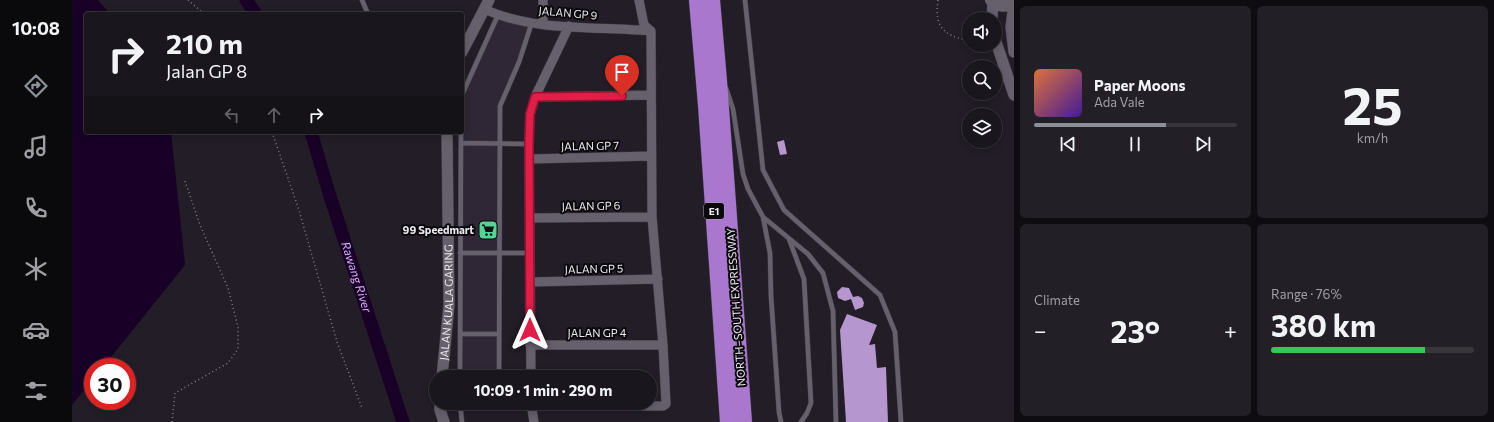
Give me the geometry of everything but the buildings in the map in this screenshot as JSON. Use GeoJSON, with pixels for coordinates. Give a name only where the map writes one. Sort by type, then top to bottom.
{"type":"FeatureCollection","features":[{"type":"Feature","properties":{"kind":"highway","name":"NORTH–SOUTH EXPRESSWAY"},"geometry":{"type":"LineString","coordinates":[[697,0],[707,113],[728,422]]}},
{"type":"Feature","properties":{"kind":"highway","name":"NORTH–SOUTH EXPRESSWAY"},"geometry":{"type":"LineString","coordinates":[[712,0],[744,422]]}},
{"type":"Feature","properties":{"kind":"main road"},"geometry":{"type":"LineString","coordinates":[[992,1],[999,5],[1006,6],[1013,4]]}},
{"type":"Feature","properties":{"kind":"street"},"geometry":{"type":"LineString","coordinates":[[543,0],[543,23]]}},
{"type":"Feature","properties":{"kind":"street"},"geometry":{"type":"LineString","coordinates":[[639,0],[644,25],[651,31],[652,217],[667,400],[666,404],[663,406],[657,406]]}},
{"type":"Feature","properties":{"kind":"street"},"geometry":{"type":"LineString","coordinates":[[992,1],[992,12]]}},
{"type":"Feature","properties":{"kind":"street"},"geometry":{"type":"LineString","coordinates":[[1013,4],[1011,27],[1014,52]]}},
{"type":"Feature","properties":{"kind":"street"},"geometry":{"type":"LineString","coordinates":[[464,48],[487,5]]}},
{"type":"Feature","properties":{"kind":"street","name":"JALAN GP 9"},"geometry":{"type":"LineString","coordinates":[[487,5],[498,15],[510,19],[569,26],[651,31]]}},
{"type":"Feature","properties":{"kind":"street"},"geometry":{"type":"LineString","coordinates":[[531,370],[530,114],[535,97],[569,26]]}},
{"type":"Feature","properties":{"kind":"street"},"geometry":{"type":"LineString","coordinates":[[999,52],[1014,95]]}},
{"type":"Feature","properties":{"kind":"street"},"geometry":{"type":"LineString","coordinates":[[535,97],[651,95]]}},
{"type":"Feature","properties":{"kind":"street","name":"JALAN KUALA GARING"},"geometry":{"type":"LineString","coordinates":[[443,370],[449,305],[447,134]]}},
{"type":"Feature","properties":{"kind":"street","name":"JALAN GP 7"},"geometry":{"type":"LineString","coordinates":[[530,159],[651,156]]}},
{"type":"Feature","properties":{"kind":"street","name":"JALAN GP 6"},"geometry":{"type":"LineString","coordinates":[[530,218],[652,217]]}},
{"type":"Feature","properties":{"kind":"street","name":"JALAN GP 5"},"geometry":{"type":"LineString","coordinates":[[531,282],[658,279]]}},
{"type":"Feature","properties":{"kind":"street","name":"JALAN GP 4"},"geometry":{"type":"LineString","coordinates":[[530,345],[663,345]]}},
{"type":"Feature","properties":{"kind":"street"},"geometry":{"type":"LineString","coordinates":[[440,410],[444,422]]}},
{"type":"Feature","properties":{"kind":"street"},"geometry":{"type":"LineString","coordinates":[[532,410],[534,422]]}},
{"type":"Feature","properties":{"kind":"lane"},"geometry":{"type":"LineString","coordinates":[[362,0],[367,12]]}},
{"type":"Feature","properties":{"kind":"lane"},"geometry":{"type":"LineString","coordinates":[[745,0],[763,170],[784,210],[880,295],[895,332],[901,422]]}},
{"type":"Feature","properties":{"kind":"lane"},"geometry":{"type":"LineString","coordinates":[[464,91],[498,15]]}},
{"type":"Feature","properties":{"kind":"lane"},"geometry":{"type":"LineString","coordinates":[[499,370],[500,106],[519,62],[532,22]]}},
{"type":"Feature","properties":{"kind":"lane"},"geometry":{"type":"LineString","coordinates":[[719,80],[726,89],[730,99],[743,174],[748,189],[763,217],[770,253],[778,412],[781,422]]}},
{"type":"Feature","properties":{"kind":"lane"},"geometry":{"type":"LineString","coordinates":[[460,370],[461,134]]}},
{"type":"Feature","properties":{"kind":"lane"},"geometry":{"type":"LineString","coordinates":[[462,143],[499,142],[529,144]]}},
{"type":"Feature","properties":{"kind":"lane"},"geometry":{"type":"LineString","coordinates":[[763,217],[808,254],[823,273],[833,311],[836,422]]}},
{"type":"Feature","properties":{"kind":"lane"},"geometry":{"type":"LineString","coordinates":[[789,238],[804,279],[810,403],[807,413],[801,422]]}},
{"type":"Feature","properties":{"kind":"lane"},"geometry":{"type":"LineString","coordinates":[[460,253],[530,253]]}},
{"type":"Feature","properties":{"kind":"lane"},"geometry":{"type":"LineString","coordinates":[[461,334],[499,334]]}},
{"type":"Feature","properties":{"kind":"lane"},"geometry":{"type":"LineString","coordinates":[[461,410],[462,422]]}},
{"type":"Feature","properties":{"kind":"path"},"geometry":{"type":"LineString","coordinates":[[188,0],[202,12]]}},
{"type":"Feature","properties":{"kind":"path"},"geometry":{"type":"LineString","coordinates":[[938,0],[938,18],[941,28],[950,35],[962,38]]}},
{"type":"Feature","properties":{"kind":"path"},"geometry":{"type":"LineString","coordinates":[[273,134],[298,207],[337,342],[362,408]]}},
{"type":"Feature","properties":{"kind":"path"},"geometry":{"type":"LineString","coordinates":[[172,422],[175,393],[228,363],[238,349],[238,327],[228,288],[200,225],[184,181]]}},
{"type":"Feature","properties":{"kind":"shaded area"},"geometry":{"type":"Polygon","coordinates":[[[72,0],[98,0],[108,12],[84,12],[84,134],[171,134],[185,265],[110,358],[84,358],[84,390],[72,405],[72,0]]]}},
{"type":"Feature","properties":{"kind":"shaded area"},"geometry":{"type":"Polygon","coordinates":[[[498,20],[529,24],[517,62],[498,106],[497,370],[463,370],[464,95],[498,20]]]}},
{"type":"Feature","properties":{"kind":"waterway","name":"Rawang River"},"geometry":{"type":"LineString","coordinates":[[246,0],[255,12]]}},
{"type":"Feature","properties":{"kind":"waterway","name":"Rawang River"},"geometry":{"type":"LineString","coordinates":[[312,134],[329,193],[403,422]]}},
{"type":"Feature","properties":{"kind":"place","name":"99 Speedmart"},"geometry":{"type":"Point","coordinates":[488,230]}},
{"type":"Feature","properties":{"kind":"route"},"geometry":{"type":"LineString","coordinates":[[530,330],[531,267],[529,144],[530,114],[535,97],[622,96]]}}]}
